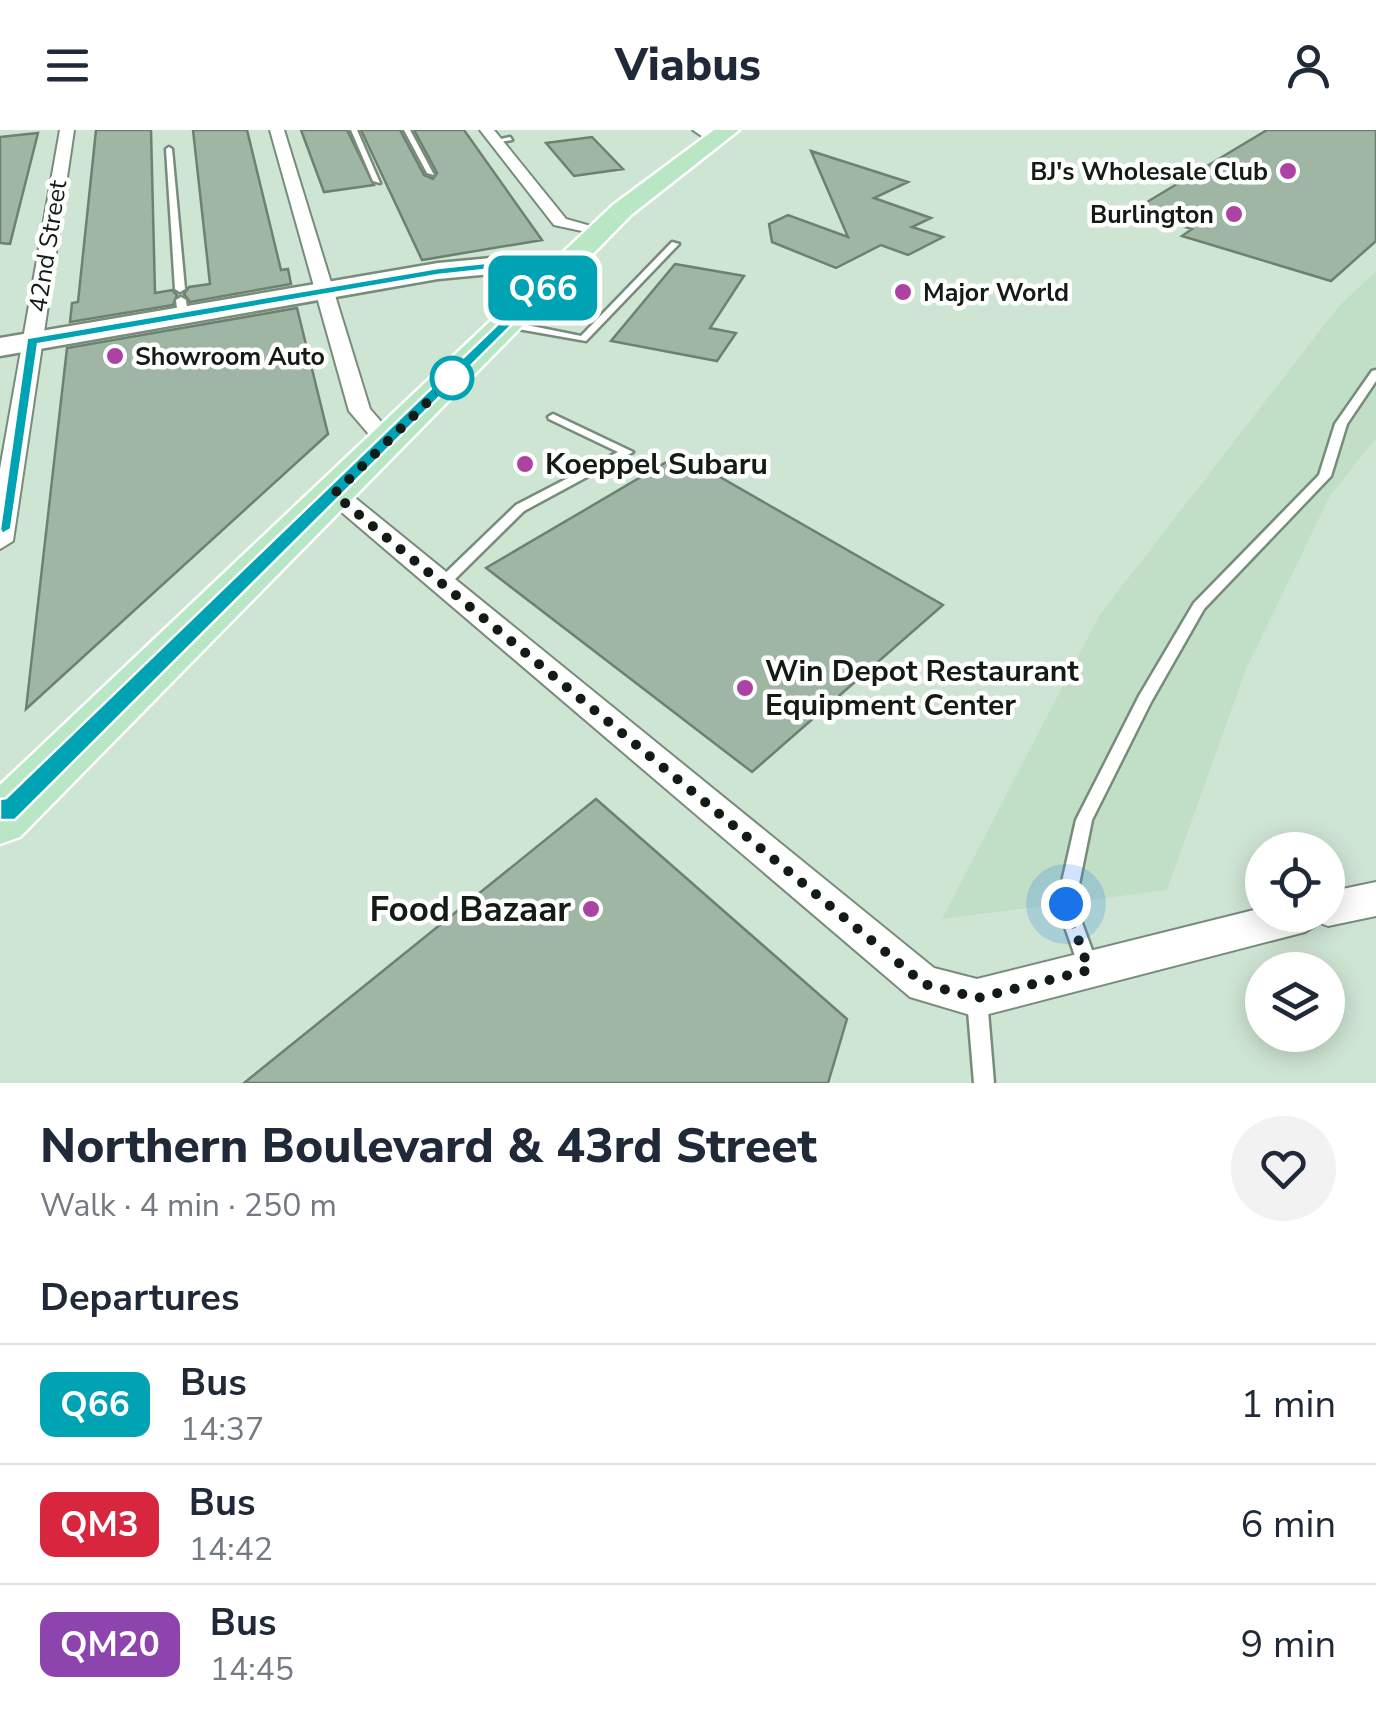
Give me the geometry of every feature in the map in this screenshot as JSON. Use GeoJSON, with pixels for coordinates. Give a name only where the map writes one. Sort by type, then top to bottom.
{"type":"FeatureCollection","features":[{"type":"Feature","properties":{"kind":"main road"},"geometry":{"type":"LineString","coordinates":[[2,813],[599,233],[714,133]]}},
{"type":"Feature","properties":{"kind":"street","name":"42nd Street"},"geometry":{"type":"LineString","coordinates":[[0,540],[66,130]]}},
{"type":"Feature","properties":{"kind":"street"},"geometry":{"type":"LineString","coordinates":[[277,130],[360,411],[387,441]]}},
{"type":"Feature","properties":{"kind":"street"},"geometry":{"type":"LineString","coordinates":[[497,136],[560,222],[599,233]]}},
{"type":"Feature","properties":{"kind":"street"},"geometry":{"type":"LineString","coordinates":[[0,346],[181,302],[325,292],[488,265],[564,267]]}},
{"type":"Feature","properties":{"kind":"street"},"geometry":{"type":"LineString","coordinates":[[334,494],[924,984],[978,998],[1245,930]]}},
{"type":"Feature","properties":{"kind":"street"},"geometry":{"type":"LineString","coordinates":[[1345,905],[1376,899]]}},
{"type":"Feature","properties":{"kind":"lane"},"geometry":{"type":"LineString","coordinates":[[354,130],[377,180]]}},
{"type":"Feature","properties":{"kind":"lane"},"geometry":{"type":"LineString","coordinates":[[407,130],[432,173]]}},
{"type":"Feature","properties":{"kind":"lane"},"geometry":{"type":"LineString","coordinates":[[170,149],[181,302]]}},
{"type":"Feature","properties":{"kind":"lane"},"geometry":{"type":"LineString","coordinates":[[506,324],[582,339],[675,244]]}},
{"type":"Feature","properties":{"kind":"lane"},"geometry":{"type":"LineString","coordinates":[[1071,974],[1066,904],[1084,820],[1144,700],[1198,606],[1325,476],[1341,424],[1376,373]]}},
{"type":"Feature","properties":{"kind":"lane"},"geometry":{"type":"LineString","coordinates":[[442,584],[520,508],[626,452],[553,417]]}},
{"type":"Feature","properties":{"kind":"lane"},"geometry":{"type":"LineString","coordinates":[[978,998],[984,1083]]}},
{"type":"Feature","properties":{"kind":"shaded area"},"geometry":{"type":"Polygon","coordinates":[[[1376,271],[1376,438],[1330,496],[1246,669],[1167,890],[942,919],[1099,616],[1339,306],[1376,271]]]}},
{"type":"Feature","properties":{"kind":"building"},"geometry":{"type":"Polygon","coordinates":[[[96,130],[151,130],[155,293],[172,290],[177,295],[173,305],[70,322],[72,303],[78,302],[96,130]]]}},
{"type":"Feature","properties":{"kind":"building"},"geometry":{"type":"Polygon","coordinates":[[[193,130],[247,130],[281,270],[288,269],[291,284],[190,302],[184,294],[189,287],[210,284],[193,130]]]}},
{"type":"Feature","properties":{"kind":"building"},"geometry":{"type":"Polygon","coordinates":[[[301,130],[347,130],[374,185],[324,192],[301,130]]]}},
{"type":"Feature","properties":{"kind":"building"},"geometry":{"type":"Polygon","coordinates":[[[361,130],[400,130],[424,175],[433,179],[437,173],[414,130],[464,130],[542,240],[422,260],[361,130]]]}},
{"type":"Feature","properties":{"kind":"building","name":"BJ's Wholesale Club"},"geometry":{"type":"Polygon","coordinates":[[[1267,130],[1376,130],[1376,241],[1331,281],[1182,236],[1192,229],[1132,211],[1267,130]]]}},
{"type":"Feature","properties":{"kind":"building"},"geometry":{"type":"Polygon","coordinates":[[[38,133],[10,244],[0,243],[0,137],[38,133]]]}},
{"type":"Feature","properties":{"kind":"building"},"geometry":{"type":"Polygon","coordinates":[[[592,137],[623,169],[574,176],[546,143],[592,137]]]}},
{"type":"Feature","properties":{"kind":"building"},"geometry":{"type":"Polygon","coordinates":[[[811,151],[908,182],[874,198],[931,218],[912,227],[943,237],[908,255],[881,245],[836,268],[772,242],[769,224],[788,215],[848,237],[811,151]]]}},
{"type":"Feature","properties":{"kind":"building"},"geometry":{"type":"Polygon","coordinates":[[[675,264],[744,276],[710,328],[736,333],[717,361],[611,341],[675,264]]]}},
{"type":"Feature","properties":{"kind":"building"},"geometry":{"type":"Polygon","coordinates":[[[297,308],[328,434],[26,709],[67,348],[297,308]]]}},
{"type":"Feature","properties":{"kind":"building","name":"Win Depot Restaurant Equipment Center"},"geometry":{"type":"Polygon","coordinates":[[[680,454],[943,605],[752,772],[486,568],[680,454]]]}},
{"type":"Feature","properties":{"kind":"building","name":"Food Bazaar"},"geometry":{"type":"Polygon","coordinates":[[[596,799],[847,1019],[828,1083],[244,1083],[596,799]]]}},
{"type":"Feature","properties":{"kind":"bus line","name":"Q66"},"geometry":{"type":"LineString","coordinates":[[0,806],[7,813],[564,267],[522,263],[438,271],[32,341],[2,529]]}},
{"type":"Feature","properties":{"kind":"place","name":"BJ's Wholesale Club"},"geometry":{"type":"Point","coordinates":[1288,171]}},
{"type":"Feature","properties":{"kind":"place","name":"Burlington"},"geometry":{"type":"Point","coordinates":[1234,214]}},
{"type":"Feature","properties":{"kind":"place","name":"Major World"},"geometry":{"type":"Point","coordinates":[903,292]}},
{"type":"Feature","properties":{"kind":"place","name":"Showroom Auto"},"geometry":{"type":"Point","coordinates":[115,356]}},
{"type":"Feature","properties":{"kind":"place","name":"Koeppel Subaru"},"geometry":{"type":"Point","coordinates":[525,464]}},
{"type":"Feature","properties":{"kind":"place","name":"Win Depot Restaurant Equipment Center"},"geometry":{"type":"Point","coordinates":[745,688]}},
{"type":"Feature","properties":{"kind":"place","name":"Food Bazaar"},"geometry":{"type":"Point","coordinates":[591,909]}},
{"type":"Feature","properties":{"kind":"route"},"geometry":{"type":"LineString","coordinates":[[452,378],[334,494],[924,984],[978,998],[1089,970],[1066,904]]}}]}
